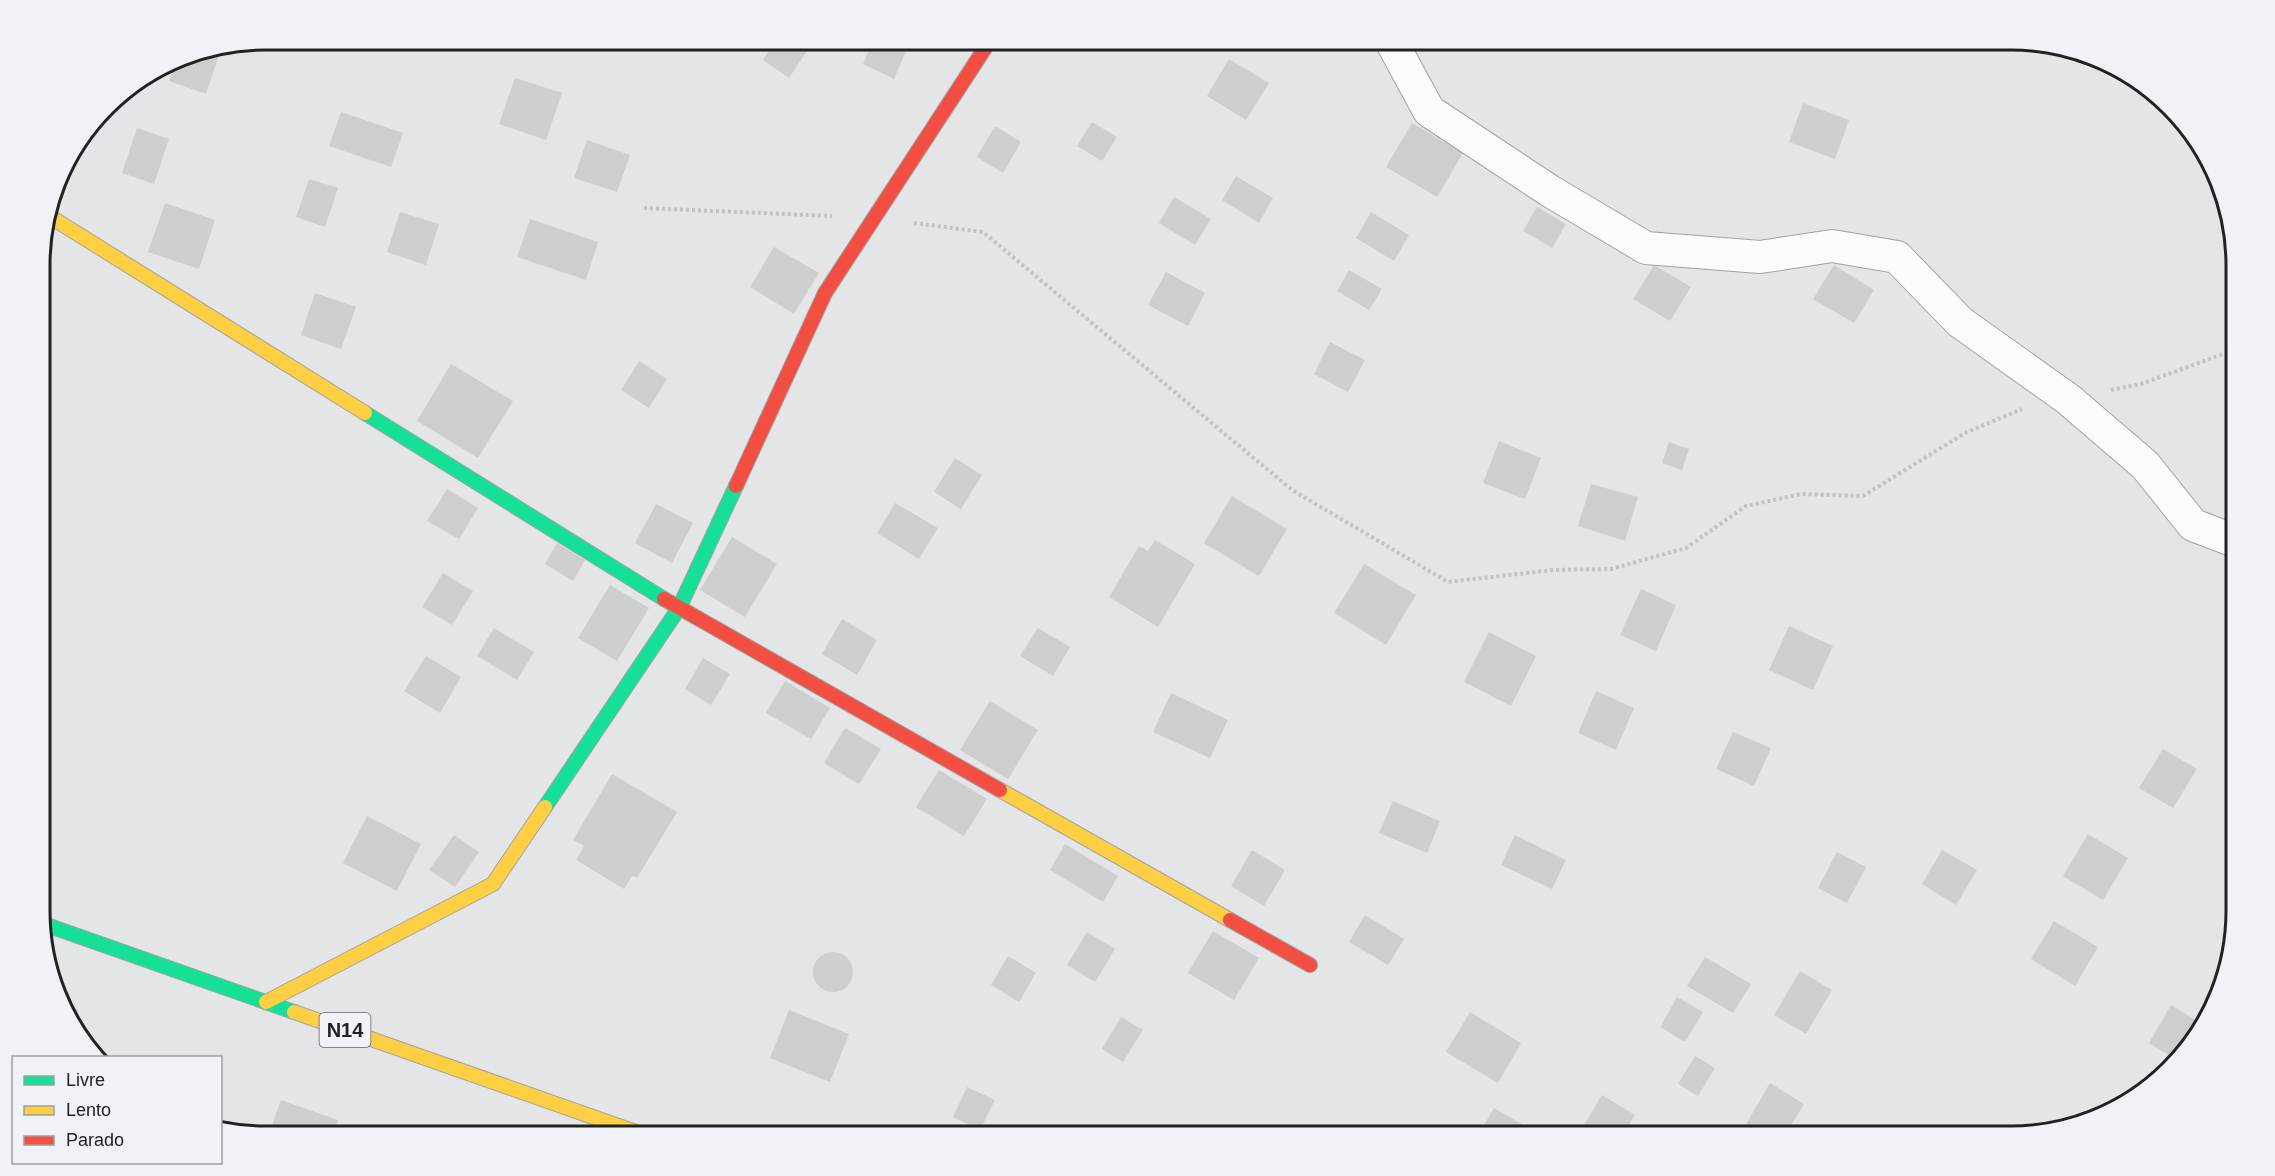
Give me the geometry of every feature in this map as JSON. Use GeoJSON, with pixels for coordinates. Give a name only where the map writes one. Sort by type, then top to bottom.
{"type":"FeatureCollection","features":[{"type":"Feature","properties":{"kind":"street"},"geometry":{"type":"LineString","coordinates":[[266,1002],[494,884],[679,608],[825,293],[984,50]]}},
{"type":"Feature","properties":{"kind":"street"},"geometry":{"type":"LineString","coordinates":[[1396,50],[1429,111],[1550,191],[1646,248],[1760,257],[1832,246],[1897,257],[1960,322],[2068,399],[2145,465],[2193,525],[2226,538]]}},
{"type":"Feature","properties":{"kind":"street"},"geometry":{"type":"LineString","coordinates":[[55,220],[679,608],[1310,964]]}},
{"type":"Feature","properties":{"kind":"street","name":"N14"},"geometry":{"type":"LineString","coordinates":[[50,926],[619,1126]]}},
{"type":"Feature","properties":{"kind":"path"},"geometry":{"type":"LineString","coordinates":[[644,208],[874,218],[983,232],[1293,490],[1448,582],[1553,570],[1611,569],[1686,548],[1746,506],[1801,494],[1863,496],[1965,433],[2018,410],[2141,384],[2226,353]]}},
{"type":"Feature","properties":{"kind":"building"},"geometry":{"type":"Polygon","coordinates":[[[769,50],[808,50],[789,78],[763,60],[769,50]]]}},
{"type":"Feature","properties":{"kind":"building"},"geometry":{"type":"Polygon","coordinates":[[[869,50],[906,50],[894,79],[863,64],[869,50]]]}},
{"type":"Feature","properties":{"kind":"building"},"geometry":{"type":"Polygon","coordinates":[[[219,55],[206,94],[169,81],[172,71],[219,55]]]}},
{"type":"Feature","properties":{"kind":"building"},"geometry":{"type":"Polygon","coordinates":[[[1229,59],[1269,83],[1246,120],[1207,96],[1229,59]]]}},
{"type":"Feature","properties":{"kind":"building"},"geometry":{"type":"Polygon","coordinates":[[[515,78],[562,93],[546,140],[499,124],[515,78]]]}},
{"type":"Feature","properties":{"kind":"building"},"geometry":{"type":"Polygon","coordinates":[[[1803,103],[1849,120],[1835,159],[1789,142],[1803,103]]]}},
{"type":"Feature","properties":{"kind":"building"},"geometry":{"type":"Polygon","coordinates":[[[341,112],[403,133],[391,167],[329,146],[341,112]]]}},
{"type":"Feature","properties":{"kind":"building"},"geometry":{"type":"Polygon","coordinates":[[[1092,122],[1117,137],[1102,161],[1077,146],[1092,122]]]}},
{"type":"Feature","properties":{"kind":"building"},"geometry":{"type":"Polygon","coordinates":[[[1412,123],[1463,153],[1437,197],[1386,167],[1412,123]]]}},
{"type":"Feature","properties":{"kind":"building"},"geometry":{"type":"Polygon","coordinates":[[[995,126],[1021,142],[1003,173],[977,157],[995,126]]]}},
{"type":"Feature","properties":{"kind":"building"},"geometry":{"type":"Polygon","coordinates":[[[137,128],[169,139],[154,184],[122,173],[137,128]]]}},
{"type":"Feature","properties":{"kind":"building"},"geometry":{"type":"Polygon","coordinates":[[[587,140],[630,155],[617,192],[574,178],[587,140]]]}},
{"type":"Feature","properties":{"kind":"building"},"geometry":{"type":"Polygon","coordinates":[[[1236,176],[1273,198],[1259,223],[1222,200],[1236,176]]]}},
{"type":"Feature","properties":{"kind":"building"},"geometry":{"type":"Polygon","coordinates":[[[309,179],[338,188],[325,227],[296,217],[309,179]]]}},
{"type":"Feature","properties":{"kind":"building"},"geometry":{"type":"Polygon","coordinates":[[[1174,197],[1211,219],[1195,245],[1159,223],[1174,197]]]}},
{"type":"Feature","properties":{"kind":"building"},"geometry":{"type":"Polygon","coordinates":[[[165,203],[215,220],[199,269],[148,252],[165,203]]]}},
{"type":"Feature","properties":{"kind":"building"},"geometry":{"type":"Polygon","coordinates":[[[1537,207],[1566,224],[1552,248],[1523,231],[1537,207]]]}},
{"type":"Feature","properties":{"kind":"building"},"geometry":{"type":"Polygon","coordinates":[[[400,212],[439,224],[426,265],[387,252],[400,212]]]}},
{"type":"Feature","properties":{"kind":"building"},"geometry":{"type":"Polygon","coordinates":[[[1371,212],[1409,235],[1394,261],[1356,238],[1371,212]]]}},
{"type":"Feature","properties":{"kind":"building"},"geometry":{"type":"Polygon","coordinates":[[[530,219],[598,242],[586,280],[517,257],[530,219]]]}},
{"type":"Feature","properties":{"kind":"building"},"geometry":{"type":"Polygon","coordinates":[[[774,247],[819,273],[794,314],[750,287],[774,247]]]}},
{"type":"Feature","properties":{"kind":"building"},"geometry":{"type":"Polygon","coordinates":[[[1654,265],[1691,287],[1670,321],[1633,299],[1654,265]]]}},
{"type":"Feature","properties":{"kind":"building"},"geometry":{"type":"Polygon","coordinates":[[[1834,265],[1874,290],[1854,323],[1813,299],[1834,265]]]}},
{"type":"Feature","properties":{"kind":"building"},"geometry":{"type":"Polygon","coordinates":[[[1349,270],[1382,289],[1369,310],[1337,291],[1349,270]]]}},
{"type":"Feature","properties":{"kind":"building"},"geometry":{"type":"Polygon","coordinates":[[[1166,272],[1205,293],[1188,326],[1148,305],[1166,272]]]}},
{"type":"Feature","properties":{"kind":"building"},"geometry":{"type":"Polygon","coordinates":[[[315,293],[356,307],[341,349],[301,335],[315,293]]]}},
{"type":"Feature","properties":{"kind":"building"},"geometry":{"type":"Polygon","coordinates":[[[1330,342],[1365,360],[1348,392],[1314,374],[1330,342]]]}},
{"type":"Feature","properties":{"kind":"building"},"geometry":{"type":"Polygon","coordinates":[[[639,361],[667,379],[649,408],[621,390],[639,361]]]}},
{"type":"Feature","properties":{"kind":"building"},"geometry":{"type":"Polygon","coordinates":[[[451,364],[513,401],[478,458],[417,421],[451,364]]]}},
{"type":"Feature","properties":{"kind":"building"},"geometry":{"type":"Polygon","coordinates":[[[1499,441],[1541,458],[1525,499],[1483,483],[1499,441]]]}},
{"type":"Feature","properties":{"kind":"building"},"geometry":{"type":"Polygon","coordinates":[[[1669,442],[1689,449],[1682,470],[1662,463],[1669,442]]]}},
{"type":"Feature","properties":{"kind":"building"},"geometry":{"type":"Polygon","coordinates":[[[955,458],[982,475],[961,509],[934,492],[955,458]]]}},
{"type":"Feature","properties":{"kind":"building"},"geometry":{"type":"Polygon","coordinates":[[[1591,484],[1638,497],[1625,541],[1578,526],[1591,484]]]}},
{"type":"Feature","properties":{"kind":"building"},"geometry":{"type":"Polygon","coordinates":[[[447,489],[478,508],[459,539],[427,521],[447,489]]]}},
{"type":"Feature","properties":{"kind":"building"},"geometry":{"type":"Polygon","coordinates":[[[1232,496],[1287,529],[1259,576],[1204,543],[1232,496]]]}},
{"type":"Feature","properties":{"kind":"building"},"geometry":{"type":"Polygon","coordinates":[[[895,503],[938,528],[919,559],[877,533],[895,503]]]}},
{"type":"Feature","properties":{"kind":"building"},"geometry":{"type":"Polygon","coordinates":[[[656,504],[693,523],[672,563],[635,543],[656,504]]]}},
{"type":"Feature","properties":{"kind":"building"},"geometry":{"type":"Polygon","coordinates":[[[732,537],[777,564],[745,617],[700,590],[732,537]]]}},
{"type":"Feature","properties":{"kind":"building"},"geometry":{"type":"Polygon","coordinates":[[[1155,540],[1195,564],[1158,627],[1109,597],[1139,546],[1148,551],[1155,540]]]}},
{"type":"Feature","properties":{"kind":"building"},"geometry":{"type":"Polygon","coordinates":[[[557,543],[585,560],[573,581],[545,564],[557,543]]]}},
{"type":"Feature","properties":{"kind":"building"},"geometry":{"type":"Polygon","coordinates":[[[1364,564],[1416,595],[1386,645],[1334,613],[1364,564]]]}},
{"type":"Feature","properties":{"kind":"building"},"geometry":{"type":"Polygon","coordinates":[[[443,573],[473,591],[452,625],[422,607],[443,573]]]}},
{"type":"Feature","properties":{"kind":"building"},"geometry":{"type":"Polygon","coordinates":[[[610,585],[649,608],[617,661],[578,638],[610,585]]]}},
{"type":"Feature","properties":{"kind":"building"},"geometry":{"type":"Polygon","coordinates":[[[1641,589],[1676,605],[1656,651],[1620,635],[1641,589]]]}},
{"type":"Feature","properties":{"kind":"building"},"geometry":{"type":"Polygon","coordinates":[[[842,619],[877,640],[857,675],[822,654],[842,619]]]}},
{"type":"Feature","properties":{"kind":"building"},"geometry":{"type":"Polygon","coordinates":[[[1789,626],[1833,646],[1813,690],[1769,670],[1789,626]]]}},
{"type":"Feature","properties":{"kind":"building"},"geometry":{"type":"Polygon","coordinates":[[[494,628],[534,652],[517,680],[477,656],[494,628]]]}},
{"type":"Feature","properties":{"kind":"building"},"geometry":{"type":"Polygon","coordinates":[[[1038,628],[1070,647],[1053,676],[1020,656],[1038,628]]]}},
{"type":"Feature","properties":{"kind":"building"},"geometry":{"type":"Polygon","coordinates":[[[1489,632],[1536,656],[1511,706],[1464,682],[1489,632]]]}},
{"type":"Feature","properties":{"kind":"building"},"geometry":{"type":"Polygon","coordinates":[[[426,656],[461,677],[440,713],[404,691],[426,656]]]}},
{"type":"Feature","properties":{"kind":"building"},"geometry":{"type":"Polygon","coordinates":[[[703,658],[730,674],[711,705],[685,689],[703,658]]]}},
{"type":"Feature","properties":{"kind":"building"},"geometry":{"type":"Polygon","coordinates":[[[785,681],[830,708],[811,739],[766,713],[785,681]]]}},
{"type":"Feature","properties":{"kind":"building"},"geometry":{"type":"Polygon","coordinates":[[[1596,691],[1634,708],[1616,750],[1578,733],[1596,691]]]}},
{"type":"Feature","properties":{"kind":"building"},"geometry":{"type":"Polygon","coordinates":[[[1171,693],[1228,720],[1210,758],[1153,732],[1171,693]]]}},
{"type":"Feature","properties":{"kind":"building"},"geometry":{"type":"Polygon","coordinates":[[[990,701],[1038,730],[1008,779],[960,750],[990,701]]]}},
{"type":"Feature","properties":{"kind":"building"},"geometry":{"type":"Polygon","coordinates":[[[845,728],[881,749],[859,784],[824,763],[845,728]]]}},
{"type":"Feature","properties":{"kind":"building"},"geometry":{"type":"Polygon","coordinates":[[[1733,732],[1771,748],[1754,786],[1716,769],[1733,732]]]}},
{"type":"Feature","properties":{"kind":"building"},"geometry":{"type":"Polygon","coordinates":[[[2163,749],[2197,769],[2173,808],[2139,788],[2163,749]]]}},
{"type":"Feature","properties":{"kind":"building"},"geometry":{"type":"Polygon","coordinates":[[[939,770],[987,799],[964,836],[916,807],[939,770]]]}},
{"type":"Feature","properties":{"kind":"building"},"geometry":{"type":"Polygon","coordinates":[[[612,774],[677,812],[637,878],[632,876],[624,889],[576,860],[584,846],[573,840],[612,774]]]}},
{"type":"Feature","properties":{"kind":"building"},"geometry":{"type":"Polygon","coordinates":[[[1393,801],[1440,821],[1427,853],[1379,833],[1393,801]]]}},
{"type":"Feature","properties":{"kind":"building"},"geometry":{"type":"Polygon","coordinates":[[[367,816],[421,844],[397,891],[343,863],[367,816]]]}},
{"type":"Feature","properties":{"kind":"building"},"geometry":{"type":"Polygon","coordinates":[[[2088,834],[2128,858],[2103,900],[2063,876],[2088,834]]]}},
{"type":"Feature","properties":{"kind":"building"},"geometry":{"type":"Polygon","coordinates":[[[454,835],[479,852],[455,887],[429,870],[454,835]]]}},
{"type":"Feature","properties":{"kind":"building"},"geometry":{"type":"Polygon","coordinates":[[[1515,835],[1566,860],[1552,889],[1501,865],[1515,835]]]}},
{"type":"Feature","properties":{"kind":"building"},"geometry":{"type":"Polygon","coordinates":[[[1065,844],[1118,876],[1103,902],[1050,870],[1065,844]]]}},
{"type":"Feature","properties":{"kind":"building"},"geometry":{"type":"Polygon","coordinates":[[[1252,850],[1285,870],[1264,906],[1231,886],[1252,850]]]}},
{"type":"Feature","properties":{"kind":"building"},"geometry":{"type":"Polygon","coordinates":[[[1942,850],[1977,870],[1956,905],[1922,884],[1942,850]]]}},
{"type":"Feature","properties":{"kind":"building"},"geometry":{"type":"Polygon","coordinates":[[[1837,852],[1866,867],[1847,903],[1818,888],[1837,852]]]}},
{"type":"Feature","properties":{"kind":"building"},"geometry":{"type":"Polygon","coordinates":[[[1365,915],[1404,939],[1388,965],[1349,942],[1365,915]]]}},
{"type":"Feature","properties":{"kind":"building"},"geometry":{"type":"Polygon","coordinates":[[[2054,921],[2098,947],[2075,986],[2031,959],[2054,921]]]}},
{"type":"Feature","properties":{"kind":"building"},"geometry":{"type":"Polygon","coordinates":[[[1213,931],[1259,958],[1234,1000],[1188,973],[1213,931]]]}},
{"type":"Feature","properties":{"kind":"building"},"geometry":{"type":"Polygon","coordinates":[[[1087,932],[1115,949],[1095,982],[1067,965],[1087,932]]]}},
{"type":"Feature","properties":{"kind":"building"},"geometry":{"type":"Polygon","coordinates":[[[833,952],[841,953],[847,958],[852,964],[852,980],[847,986],[841,991],[833,992],[825,991],[819,986],[814,980],[813,972],[814,964],[819,958],[825,953],[833,952]]]}},
{"type":"Feature","properties":{"kind":"building"},"geometry":{"type":"Polygon","coordinates":[[[1008,956],[1036,973],[1019,1002],[991,985],[1008,956]]]}},
{"type":"Feature","properties":{"kind":"building"},"geometry":{"type":"Polygon","coordinates":[[[1705,957],[1751,984],[1733,1013],[1687,986],[1705,957]]]}},
{"type":"Feature","properties":{"kind":"building"},"geometry":{"type":"Polygon","coordinates":[[[1800,971],[1832,990],[1806,1034],[1774,1015],[1800,971]]]}},
{"type":"Feature","properties":{"kind":"building"},"geometry":{"type":"Polygon","coordinates":[[[1677,997],[1703,1012],[1685,1042],[1660,1027],[1677,997]]]}},
{"type":"Feature","properties":{"kind":"building"},"geometry":{"type":"Polygon","coordinates":[[[2171,1005],[2196,1020],[2170,1055],[2149,1043],[2171,1005]]]}},
{"type":"Feature","properties":{"kind":"building"},"geometry":{"type":"Polygon","coordinates":[[[789,1010],[849,1034],[830,1082],[770,1058],[789,1010]]]}},
{"type":"Feature","properties":{"kind":"building"},"geometry":{"type":"Polygon","coordinates":[[[1470,1012],[1521,1043],[1498,1083],[1446,1052],[1470,1012]]]}},
{"type":"Feature","properties":{"kind":"building"},"geometry":{"type":"Polygon","coordinates":[[[1121,1017],[1143,1030],[1123,1062],[1102,1049],[1121,1017]]]}},
{"type":"Feature","properties":{"kind":"building"},"geometry":{"type":"Polygon","coordinates":[[[1695,1056],[1715,1068],[1698,1096],[1678,1084],[1695,1056]]]}},
{"type":"Feature","properties":{"kind":"building"},"geometry":{"type":"Polygon","coordinates":[[[1770,1083],[1804,1104],[1791,1126],[1749,1126],[1746,1124],[1770,1083]]]}},
{"type":"Feature","properties":{"kind":"building"},"geometry":{"type":"Polygon","coordinates":[[[967,1087],[995,1100],[982,1126],[972,1126],[953,1117],[967,1087]]]}},
{"type":"Feature","properties":{"kind":"building"},"geometry":{"type":"Polygon","coordinates":[[[1602,1095],[1635,1115],[1628,1126],[1583,1126],[1602,1095]]]}},
{"type":"Feature","properties":{"kind":"building"},"geometry":{"type":"Polygon","coordinates":[[[281,1100],[338,1120],[336,1126],[272,1126],[281,1100]]]}},
{"type":"Feature","properties":{"kind":"building"},"geometry":{"type":"Polygon","coordinates":[[[1494,1108],[1525,1126],[1483,1126],[1494,1108]]]}},
{"type":"Feature","properties":{"kind":"traffic: fast"},"geometry":{"type":"LineString","coordinates":[[365,413],[664,599]]}},
{"type":"Feature","properties":{"kind":"traffic: fast"},"geometry":{"type":"LineString","coordinates":[[545,807],[679,608],[736,486]]}},
{"type":"Feature","properties":{"kind":"traffic: fast"},"geometry":{"type":"LineString","coordinates":[[50,926],[294,1012]]}},
{"type":"Feature","properties":{"kind":"traffic: slow"},"geometry":{"type":"LineString","coordinates":[[55,220],[365,413]]}},
{"type":"Feature","properties":{"kind":"traffic: slow"},"geometry":{"type":"LineString","coordinates":[[1000,790],[1230,920]]}},
{"type":"Feature","properties":{"kind":"traffic: slow"},"geometry":{"type":"LineString","coordinates":[[266,1002],[493,884],[545,807]]}},
{"type":"Feature","properties":{"kind":"traffic: slow"},"geometry":{"type":"LineString","coordinates":[[294,1012],[619,1126]]}},
{"type":"Feature","properties":{"kind":"traffic: jam"},"geometry":{"type":"LineString","coordinates":[[736,486],[825,293],[984,50]]}},
{"type":"Feature","properties":{"kind":"traffic: jam"},"geometry":{"type":"LineString","coordinates":[[664,599],[1000,790]]}},
{"type":"Feature","properties":{"kind":"traffic: jam"},"geometry":{"type":"LineString","coordinates":[[1230,920],[1310,965]]}}]}
